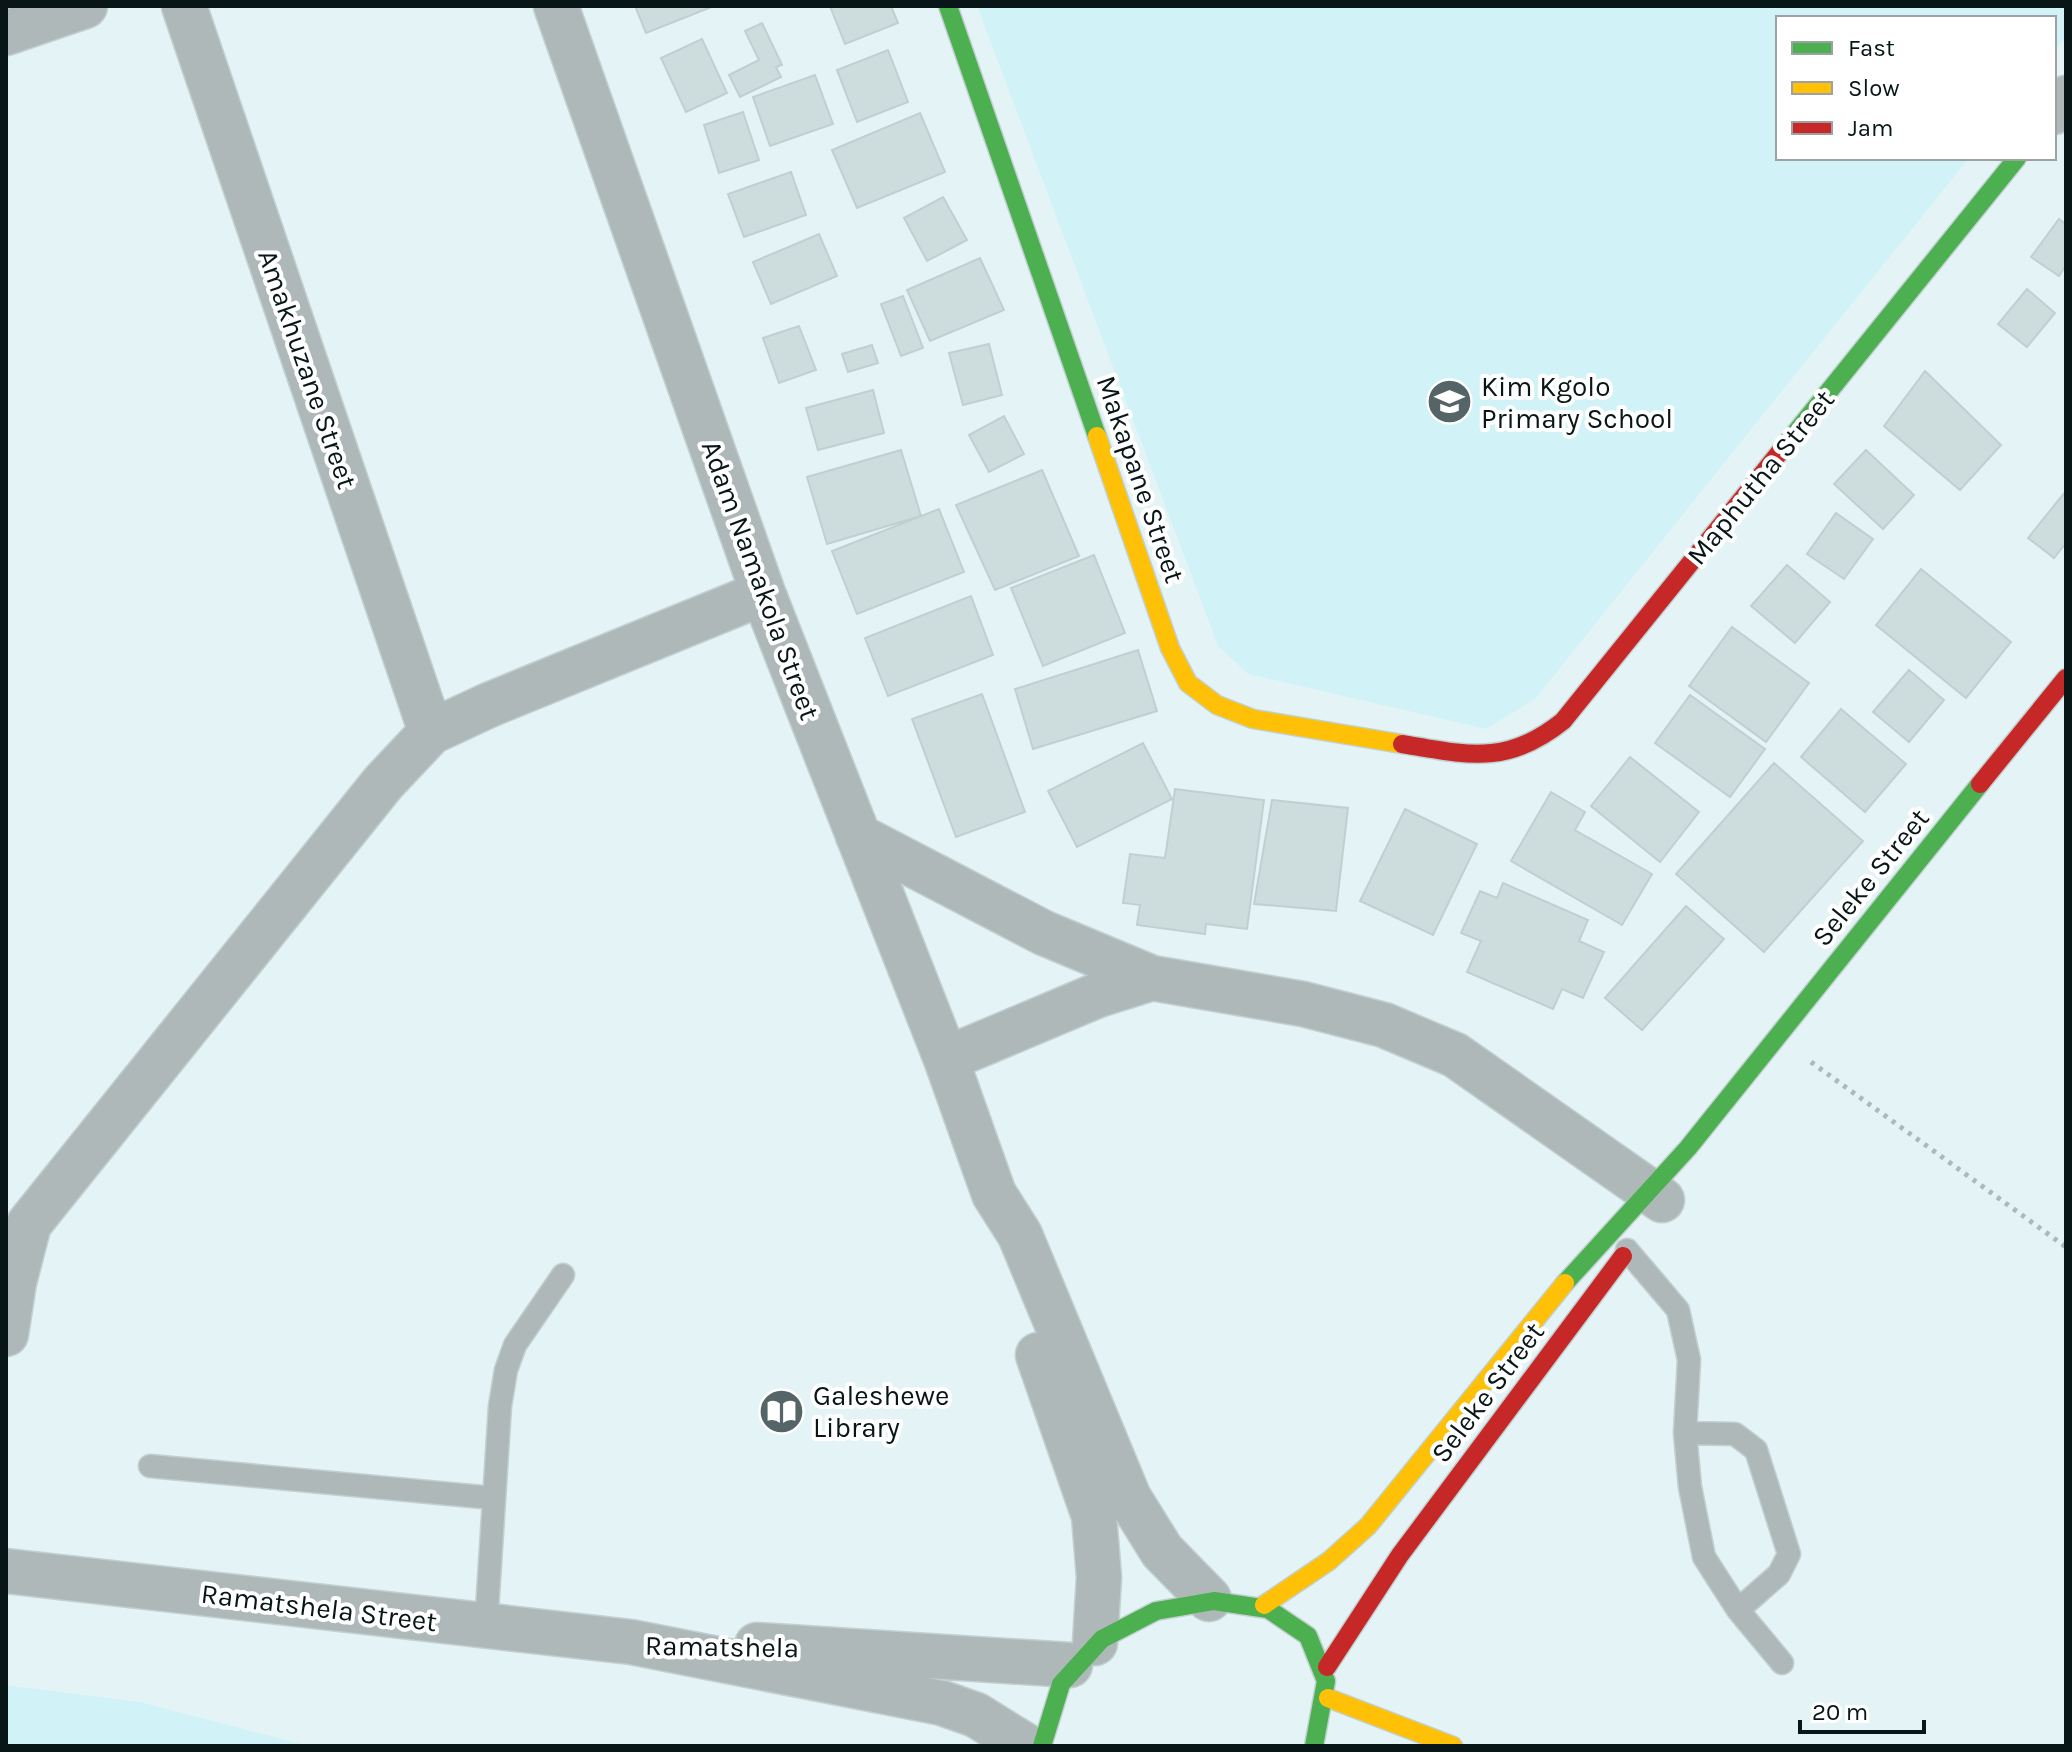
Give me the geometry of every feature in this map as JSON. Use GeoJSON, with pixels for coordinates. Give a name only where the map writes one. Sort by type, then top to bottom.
{"type":"FeatureCollection","features":[{"type":"Feature","properties":{"kind":"street"},"geometry":{"type":"LineString","coordinates":[[6,33],[85,6]]}},
{"type":"Feature","properties":{"kind":"street","name":"Amakhuzane Street"},"geometry":{"type":"LineString","coordinates":[[184,6],[431,732]]}},
{"type":"Feature","properties":{"kind":"street","name":"Adam Namakola Street"},"geometry":{"type":"LineString","coordinates":[[556,6],[763,593],[946,1059],[994,1194]]}},
{"type":"Feature","properties":{"kind":"street","name":"Makapane Street"},"geometry":{"type":"LineString","coordinates":[[948,6],[1170,648],[1189,683],[1214,703],[1276,725],[1477,756]]}},
{"type":"Feature","properties":{"kind":"street","name":"Maphutha Street"},"geometry":{"type":"LineString","coordinates":[[1477,756],[1511,752],[1542,738],[1563,721],[2015,160]]}},
{"type":"Feature","properties":{"kind":"street"},"geometry":{"type":"LineString","coordinates":[[6,1334],[18,1223],[383,783],[431,732],[489,705],[763,593]]}},
{"type":"Feature","properties":{"kind":"street","name":"Seleke Street"},"geometry":{"type":"LineString","coordinates":[[1327,1667],[1400,1555],[1643,1220],[1688,1148],[2066,678]]}},
{"type":"Feature","properties":{"kind":"street"},"geometry":{"type":"LineString","coordinates":[[858,836],[1044,933],[1152,978],[1303,1004],[1384,1025],[1455,1055],[1643,1220]]}},
{"type":"Feature","properties":{"kind":"street"},"geometry":{"type":"LineString","coordinates":[[946,1059],[1098,995],[1152,978]]}},
{"type":"Feature","properties":{"kind":"street"},"geometry":{"type":"LineString","coordinates":[[994,1194],[1033,1264],[1129,1498],[1162,1551],[1209,1599]]}},
{"type":"Feature","properties":{"kind":"street"},"geometry":{"type":"LineString","coordinates":[[994,1194],[1000,1240],[1094,1516],[1099,1577],[1082,1654]]}},
{"type":"Feature","properties":{"kind":"street","name":"Seleke Street"},"geometry":{"type":"LineString","coordinates":[[1264,1605],[1329,1561],[1368,1526],[1643,1220]]}},
{"type":"Feature","properties":{"kind":"street","name":"Ramatshela Street"},"geometry":{"type":"LineString","coordinates":[[6,1571],[631,1642]]}},
{"type":"Feature","properties":{"kind":"street"},"geometry":{"type":"LineString","coordinates":[[1042,1746],[1043,1725],[1053,1694],[1082,1654],[1135,1620],[1172,1606],[1209,1599],[1264,1605],[1283,1614],[1305,1634],[1327,1667],[1328,1698],[1314,1746]]}},
{"type":"Feature","properties":{"kind":"street","name":"Ramatshela"},"geometry":{"type":"LineString","coordinates":[[631,1642],[1082,1654]]}},
{"type":"Feature","properties":{"kind":"street","name":"Ramatshela"},"geometry":{"type":"LineString","coordinates":[[631,1642],[942,1703],[976,1715],[1026,1746]]}},
{"type":"Feature","properties":{"kind":"street"},"geometry":{"type":"LineString","coordinates":[[1328,1698],[1453,1746]]}},
{"type":"Feature","properties":{"kind":"lane"},"geometry":{"type":"LineString","coordinates":[[1643,1220],[1678,1310],[1689,1360],[1685,1433],[1690,1487],[1704,1557],[1738,1610],[1782,1663]]}},
{"type":"Feature","properties":{"kind":"lane"},"geometry":{"type":"LineString","coordinates":[[486,1626],[500,1406],[506,1370],[515,1345],[563,1275]]}},
{"type":"Feature","properties":{"kind":"lane"},"geometry":{"type":"LineString","coordinates":[[1685,1433],[1735,1434],[1756,1450],[1789,1554],[1779,1574],[1738,1610]]}},
{"type":"Feature","properties":{"kind":"lane"},"geometry":{"type":"LineString","coordinates":[[150,1466],[493,1498]]}},
{"type":"Feature","properties":{"kind":"path"},"geometry":{"type":"LineString","coordinates":[[1778,1037],[2066,1247]]}},
{"type":"Feature","properties":{"kind":"shaded area","name":"Kim Kgolo Primary School"},"geometry":{"type":"Polygon","coordinates":[[[977,6],[2066,6],[2066,37],[2056,50],[2056,16],[1776,16],[1776,160],[1967,160],[1535,699],[1486,729],[1248,674],[1218,646],[977,6]]]}},
{"type":"Feature","properties":{"kind":"shaded area"},"geometry":{"type":"Polygon","coordinates":[[[6,1685],[140,1702],[309,1746],[6,1746],[6,1685]]]}},
{"type":"Feature","properties":{"kind":"building"},"geometry":{"type":"Polygon","coordinates":[[[635,6],[714,6],[646,33],[635,6]]]}},
{"type":"Feature","properties":{"kind":"building"},"geometry":{"type":"Polygon","coordinates":[[[830,6],[891,6],[898,23],[845,44],[830,6]]]}},
{"type":"Feature","properties":{"kind":"building"},"geometry":{"type":"Polygon","coordinates":[[[762,23],[782,65],[776,67],[781,77],[740,97],[729,75],[759,60],[745,31],[762,23]]]}},
{"type":"Feature","properties":{"kind":"building"},"geometry":{"type":"Polygon","coordinates":[[[702,39],[727,93],[686,112],[661,58],[702,39]]]}},
{"type":"Feature","properties":{"kind":"building"},"geometry":{"type":"Polygon","coordinates":[[[888,50],[908,102],[857,122],[837,70],[888,50]]]}},
{"type":"Feature","properties":{"kind":"building"},"geometry":{"type":"Polygon","coordinates":[[[815,75],[833,124],[770,146],[753,97],[815,75]]]}},
{"type":"Feature","properties":{"kind":"building"},"geometry":{"type":"Polygon","coordinates":[[[743,112],[759,160],[719,173],[704,125],[743,112]]]}},
{"type":"Feature","properties":{"kind":"building"},"geometry":{"type":"Polygon","coordinates":[[[920,113],[945,172],[857,208],[832,150],[920,113]]]}},
{"type":"Feature","properties":{"kind":"building"},"geometry":{"type":"Polygon","coordinates":[[[791,172],[806,215],[744,237],[728,194],[791,172]]]}},
{"type":"Feature","properties":{"kind":"building"},"geometry":{"type":"Polygon","coordinates":[[[943,197],[967,240],[927,261],[904,218],[943,197]]]}},
{"type":"Feature","properties":{"kind":"building"},"geometry":{"type":"Polygon","coordinates":[[[2059,219],[2066,224],[2066,265],[2059,276],[2031,257],[2059,219]]]}},
{"type":"Feature","properties":{"kind":"building"},"geometry":{"type":"Polygon","coordinates":[[[819,234],[837,276],[771,304],[753,262],[819,234]]]}},
{"type":"Feature","properties":{"kind":"building"},"geometry":{"type":"Polygon","coordinates":[[[980,258],[1004,310],[930,341],[907,290],[980,258]]]}},
{"type":"Feature","properties":{"kind":"building"},"geometry":{"type":"Polygon","coordinates":[[[2027,289],[2055,313],[2027,347],[1998,324],[2027,289]]]}},
{"type":"Feature","properties":{"kind":"building"},"geometry":{"type":"Polygon","coordinates":[[[903,296],[923,348],[901,356],[881,304],[903,296]]]}},
{"type":"Feature","properties":{"kind":"building"},"geometry":{"type":"Polygon","coordinates":[[[799,326],[816,370],[779,383],[763,338],[799,326]]]}},
{"type":"Feature","properties":{"kind":"building"},"geometry":{"type":"Polygon","coordinates":[[[989,344],[1002,395],[963,405],[949,353],[989,344]]]}},
{"type":"Feature","properties":{"kind":"building"},"geometry":{"type":"Polygon","coordinates":[[[872,345],[878,363],[848,372],[842,354],[872,345]]]}},
{"type":"Feature","properties":{"kind":"building"},"geometry":{"type":"Polygon","coordinates":[[[1925,371],[2001,445],[1960,490],[1884,426],[1925,371]]]}},
{"type":"Feature","properties":{"kind":"building"},"geometry":{"type":"Polygon","coordinates":[[[873,390],[884,433],[818,450],[806,408],[873,390]]]}},
{"type":"Feature","properties":{"kind":"building"},"geometry":{"type":"Polygon","coordinates":[[[1004,416],[1024,454],[989,472],[969,435],[1004,416]]]}},
{"type":"Feature","properties":{"kind":"building"},"geometry":{"type":"Polygon","coordinates":[[[901,450],[921,516],[827,544],[807,477],[901,450]]]}},
{"type":"Feature","properties":{"kind":"building"},"geometry":{"type":"Polygon","coordinates":[[[1866,450],[1914,495],[1883,529],[1834,484],[1866,450]]]}},
{"type":"Feature","properties":{"kind":"building"},"geometry":{"type":"Polygon","coordinates":[[[1042,470],[1079,556],[995,590],[956,505],[1042,470]]]}},
{"type":"Feature","properties":{"kind":"building"},"geometry":{"type":"Polygon","coordinates":[[[2065,492],[2066,543],[2054,558],[2028,538],[2065,492]]]}},
{"type":"Feature","properties":{"kind":"building"},"geometry":{"type":"Polygon","coordinates":[[[939,509],[964,572],[857,614],[832,551],[939,509]]]}},
{"type":"Feature","properties":{"kind":"building"},"geometry":{"type":"Polygon","coordinates":[[[1836,513],[1873,539],[1844,579],[1807,554],[1836,513]]]}},
{"type":"Feature","properties":{"kind":"building"},"geometry":{"type":"Polygon","coordinates":[[[1094,555],[1125,633],[1043,666],[1011,588],[1094,555]]]}},
{"type":"Feature","properties":{"kind":"building"},"geometry":{"type":"Polygon","coordinates":[[[1787,565],[1830,602],[1795,643],[1751,606],[1787,565]]]}},
{"type":"Feature","properties":{"kind":"building"},"geometry":{"type":"Polygon","coordinates":[[[1921,569],[2011,642],[1966,698],[1876,625],[1921,569]]]}},
{"type":"Feature","properties":{"kind":"building"},"geometry":{"type":"Polygon","coordinates":[[[971,596],[993,655],[888,696],[865,638],[971,596]]]}},
{"type":"Feature","properties":{"kind":"building"},"geometry":{"type":"Polygon","coordinates":[[[1732,627],[1809,683],[1766,742],[1689,686],[1732,627]]]}},
{"type":"Feature","properties":{"kind":"building"},"geometry":{"type":"Polygon","coordinates":[[[1138,650],[1157,711],[1033,749],[1015,689],[1138,650]]]}},
{"type":"Feature","properties":{"kind":"building"},"geometry":{"type":"Polygon","coordinates":[[[1909,670],[1944,700],[1909,742],[1873,712],[1909,670]]]}},
{"type":"Feature","properties":{"kind":"building"},"geometry":{"type":"Polygon","coordinates":[[[982,694],[1025,812],[956,837],[912,719],[982,694]]]}},
{"type":"Feature","properties":{"kind":"building"},"geometry":{"type":"Polygon","coordinates":[[[1690,695],[1765,749],[1730,797],[1655,743],[1690,695]]]}},
{"type":"Feature","properties":{"kind":"building"},"geometry":{"type":"Polygon","coordinates":[[[1841,709],[1906,764],[1865,812],[1801,757],[1841,709]]]}},
{"type":"Feature","properties":{"kind":"building"},"geometry":{"type":"Polygon","coordinates":[[[1143,743],[1172,799],[1077,847],[1048,791],[1143,743]]]}},
{"type":"Feature","properties":{"kind":"building"},"geometry":{"type":"Polygon","coordinates":[[[1630,757],[1699,812],[1660,862],[1591,806],[1630,757]]]}},
{"type":"Feature","properties":{"kind":"building"},"geometry":{"type":"Polygon","coordinates":[[[1774,763],[1863,841],[1764,952],[1676,874],[1774,763]]]}},
{"type":"Feature","properties":{"kind":"building"},"geometry":{"type":"Polygon","coordinates":[[[1175,789],[1264,800],[1247,929],[1206,924],[1205,934],[1137,925],[1140,905],[1123,903],[1130,854],[1165,858],[1175,789]]]}},
{"type":"Feature","properties":{"kind":"building"},"geometry":{"type":"Polygon","coordinates":[[[1551,792],[1585,812],[1575,830],[1652,874],[1622,925],[1511,861],[1551,792]]]}},
{"type":"Feature","properties":{"kind":"building"},"geometry":{"type":"Polygon","coordinates":[[[1272,800],[1348,808],[1336,911],[1254,904],[1272,800]]]}},
{"type":"Feature","properties":{"kind":"building"},"geometry":{"type":"Polygon","coordinates":[[[1405,809],[1477,844],[1433,935],[1360,901],[1405,809]]]}},
{"type":"Feature","properties":{"kind":"building"},"geometry":{"type":"Polygon","coordinates":[[[1503,883],[1588,920],[1579,941],[1604,952],[1583,998],[1562,989],[1553,1009],[1467,972],[1481,941],[1461,933],[1480,891],[1497,898],[1503,883]]]}},
{"type":"Feature","properties":{"kind":"building"},"geometry":{"type":"Polygon","coordinates":[[[1686,906],[1724,939],[1642,1030],[1605,998],[1686,906]]]}},
{"type":"Feature","properties":{"kind":"traffic: fast"},"geometry":{"type":"LineString","coordinates":[[948,6],[1097,436]]}},
{"type":"Feature","properties":{"kind":"traffic: fast"},"geometry":{"type":"LineString","coordinates":[[1784,447],[2015,160]]}},
{"type":"Feature","properties":{"kind":"traffic: fast"},"geometry":{"type":"LineString","coordinates":[[1565,1283],[1688,1148],[1980,784]]}},
{"type":"Feature","properties":{"kind":"traffic: fast"},"geometry":{"type":"LineString","coordinates":[[1042,1746],[1061,1684],[1102,1639],[1156,1611],[1214,1601],[1268,1609],[1308,1636],[1326,1681],[1314,1746]]}},
{"type":"Feature","properties":{"kind":"traffic: slow"},"geometry":{"type":"LineString","coordinates":[[1097,436],[1170,648],[1188,683],[1217,705],[1253,719],[1402,744]]}},
{"type":"Feature","properties":{"kind":"traffic: slow"},"geometry":{"type":"LineString","coordinates":[[1264,1605],[1329,1561],[1368,1526],[1565,1283]]}},
{"type":"Feature","properties":{"kind":"traffic: slow"},"geometry":{"type":"LineString","coordinates":[[1328,1698],[1453,1746]]}},
{"type":"Feature","properties":{"kind":"traffic: jam"},"geometry":{"type":"LineString","coordinates":[[1402,744],[1486,754],[1524,745],[1563,721],[1784,447]]}},
{"type":"Feature","properties":{"kind":"traffic: jam"},"geometry":{"type":"LineString","coordinates":[[1980,784],[2066,678]]}},
{"type":"Feature","properties":{"kind":"traffic: jam"},"geometry":{"type":"LineString","coordinates":[[1327,1667],[1400,1555],[1623,1256]]}},
{"type":"Feature","properties":{"kind":"place","name":"Kim Kgolo Primary School"},"geometry":{"type":"Point","coordinates":[1450,402]}},
{"type":"Feature","properties":{"kind":"place","name":"Galeshewe Library"},"geometry":{"type":"Point","coordinates":[782,1411]}}]}
